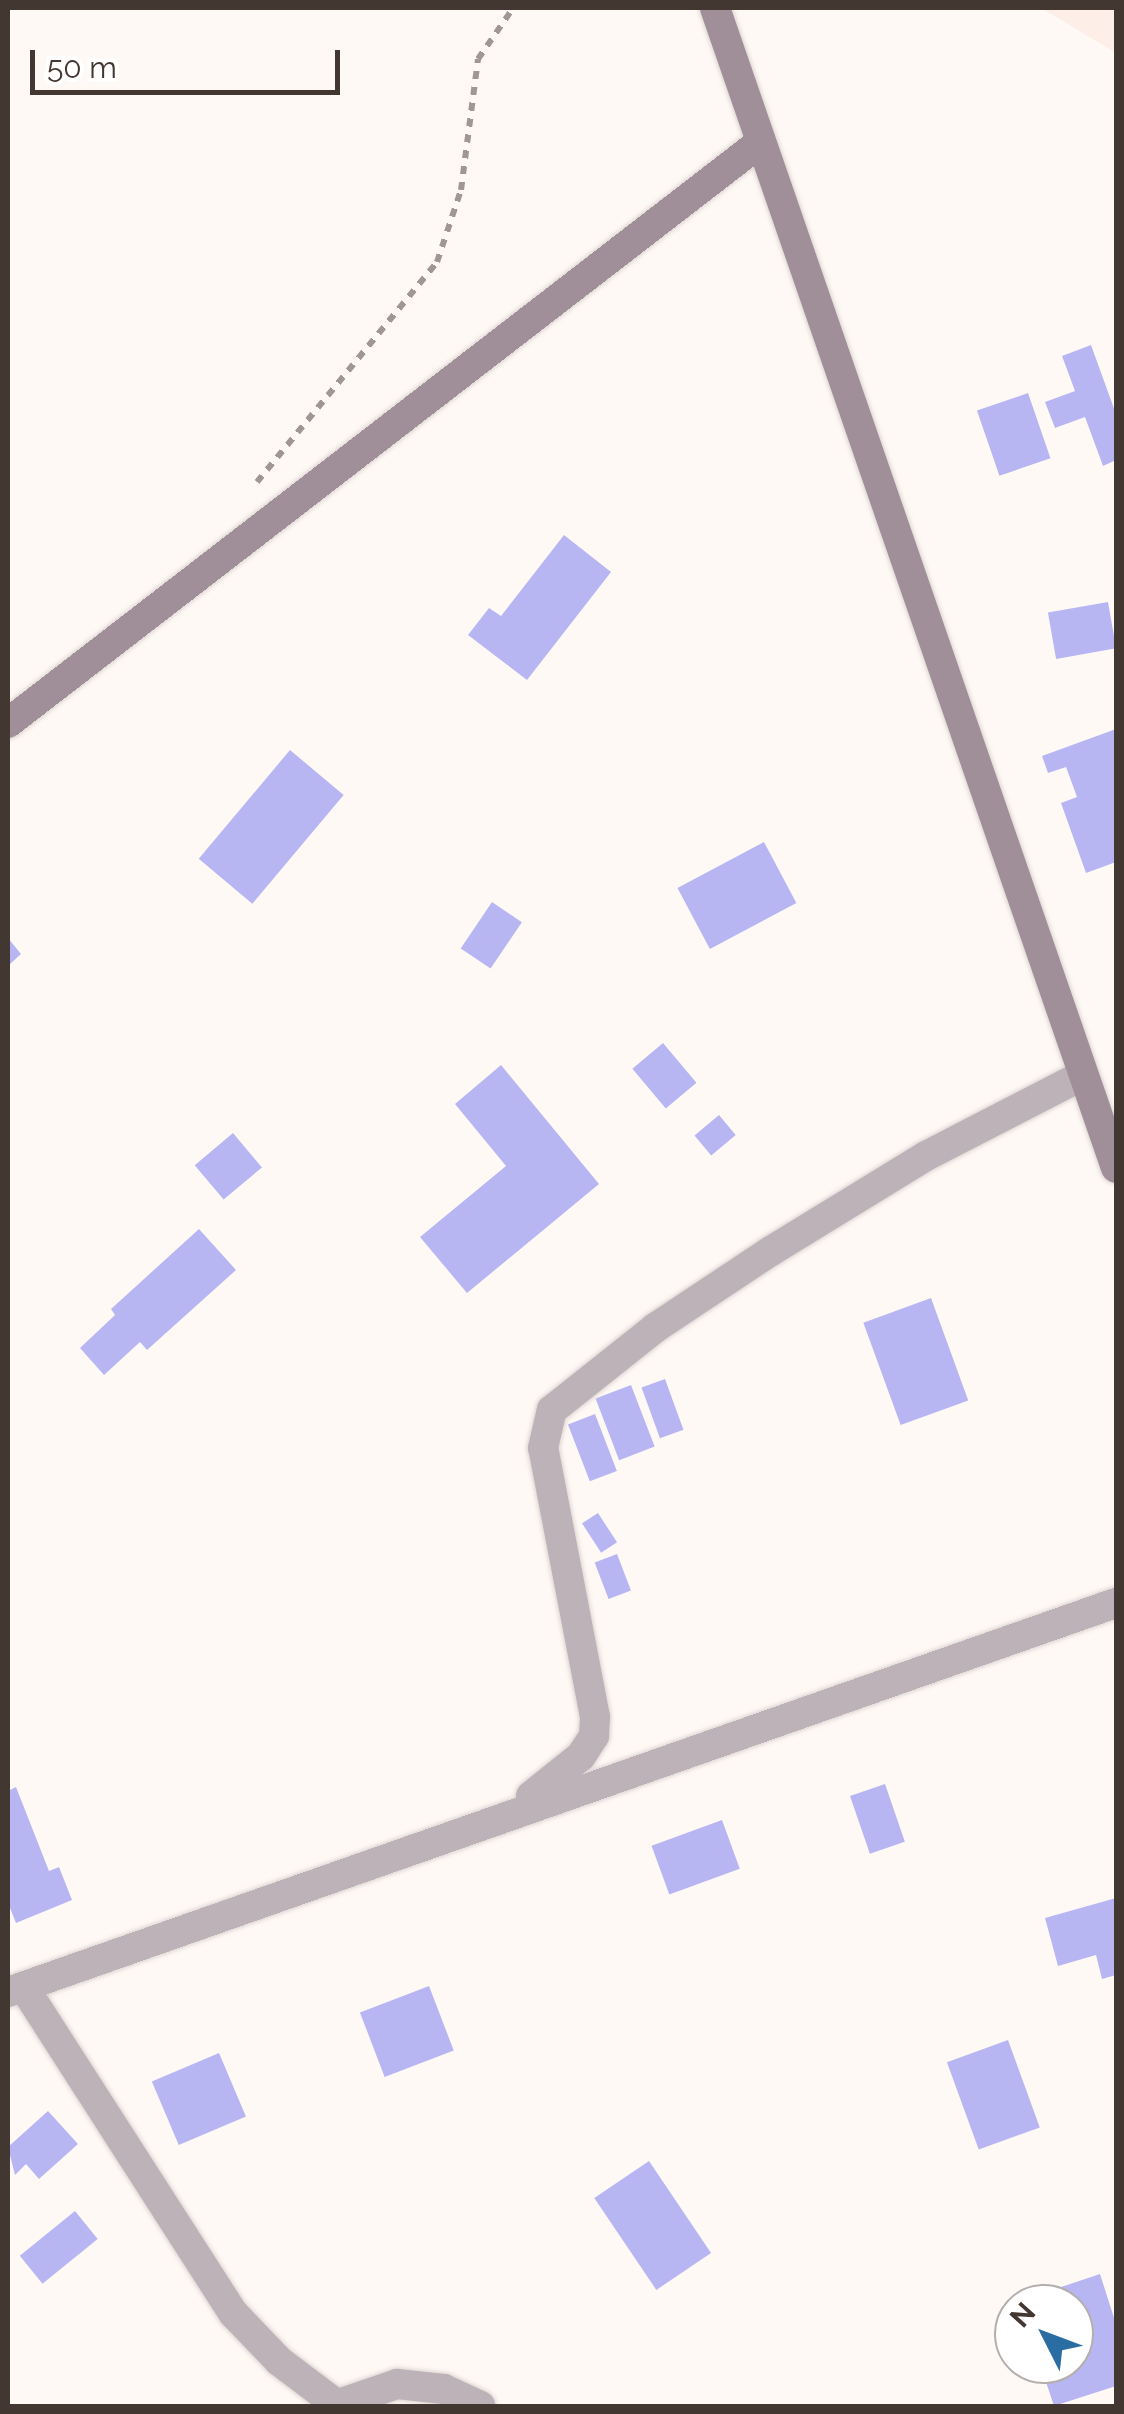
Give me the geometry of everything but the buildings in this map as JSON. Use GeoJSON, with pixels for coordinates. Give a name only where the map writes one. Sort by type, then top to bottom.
{"type":"FeatureCollection","features":[{"type":"Feature","properties":{"kind":"main road"},"geometry":{"type":"LineString","coordinates":[[714,8],[1116,1168]]}},
{"type":"Feature","properties":{"kind":"main road"},"geometry":{"type":"LineString","coordinates":[[8,720],[758,144]]}},
{"type":"Feature","properties":{"kind":"street"},"geometry":{"type":"LineString","coordinates":[[509,1813],[570,1765],[594,1736],[570,1565],[544,1448],[552,1410],[654,1328],[770,1251],[926,1156],[1083,1075]]}},
{"type":"Feature","properties":{"kind":"street"},"geometry":{"type":"LineString","coordinates":[[480,2406],[444,2389],[397,2384],[334,2406],[279,2362],[234,2314],[16,1990],[1116,1602]]}},
{"type":"Feature","properties":{"kind":"path"},"geometry":{"type":"LineString","coordinates":[[248,493],[437,262],[461,190],[478,59],[513,8]]}},
{"type":"Feature","properties":{"kind":"shaded area"},"geometry":{"type":"Polygon","coordinates":[[[1041,8],[1116,8],[1116,53],[1041,8]]]}}]}
